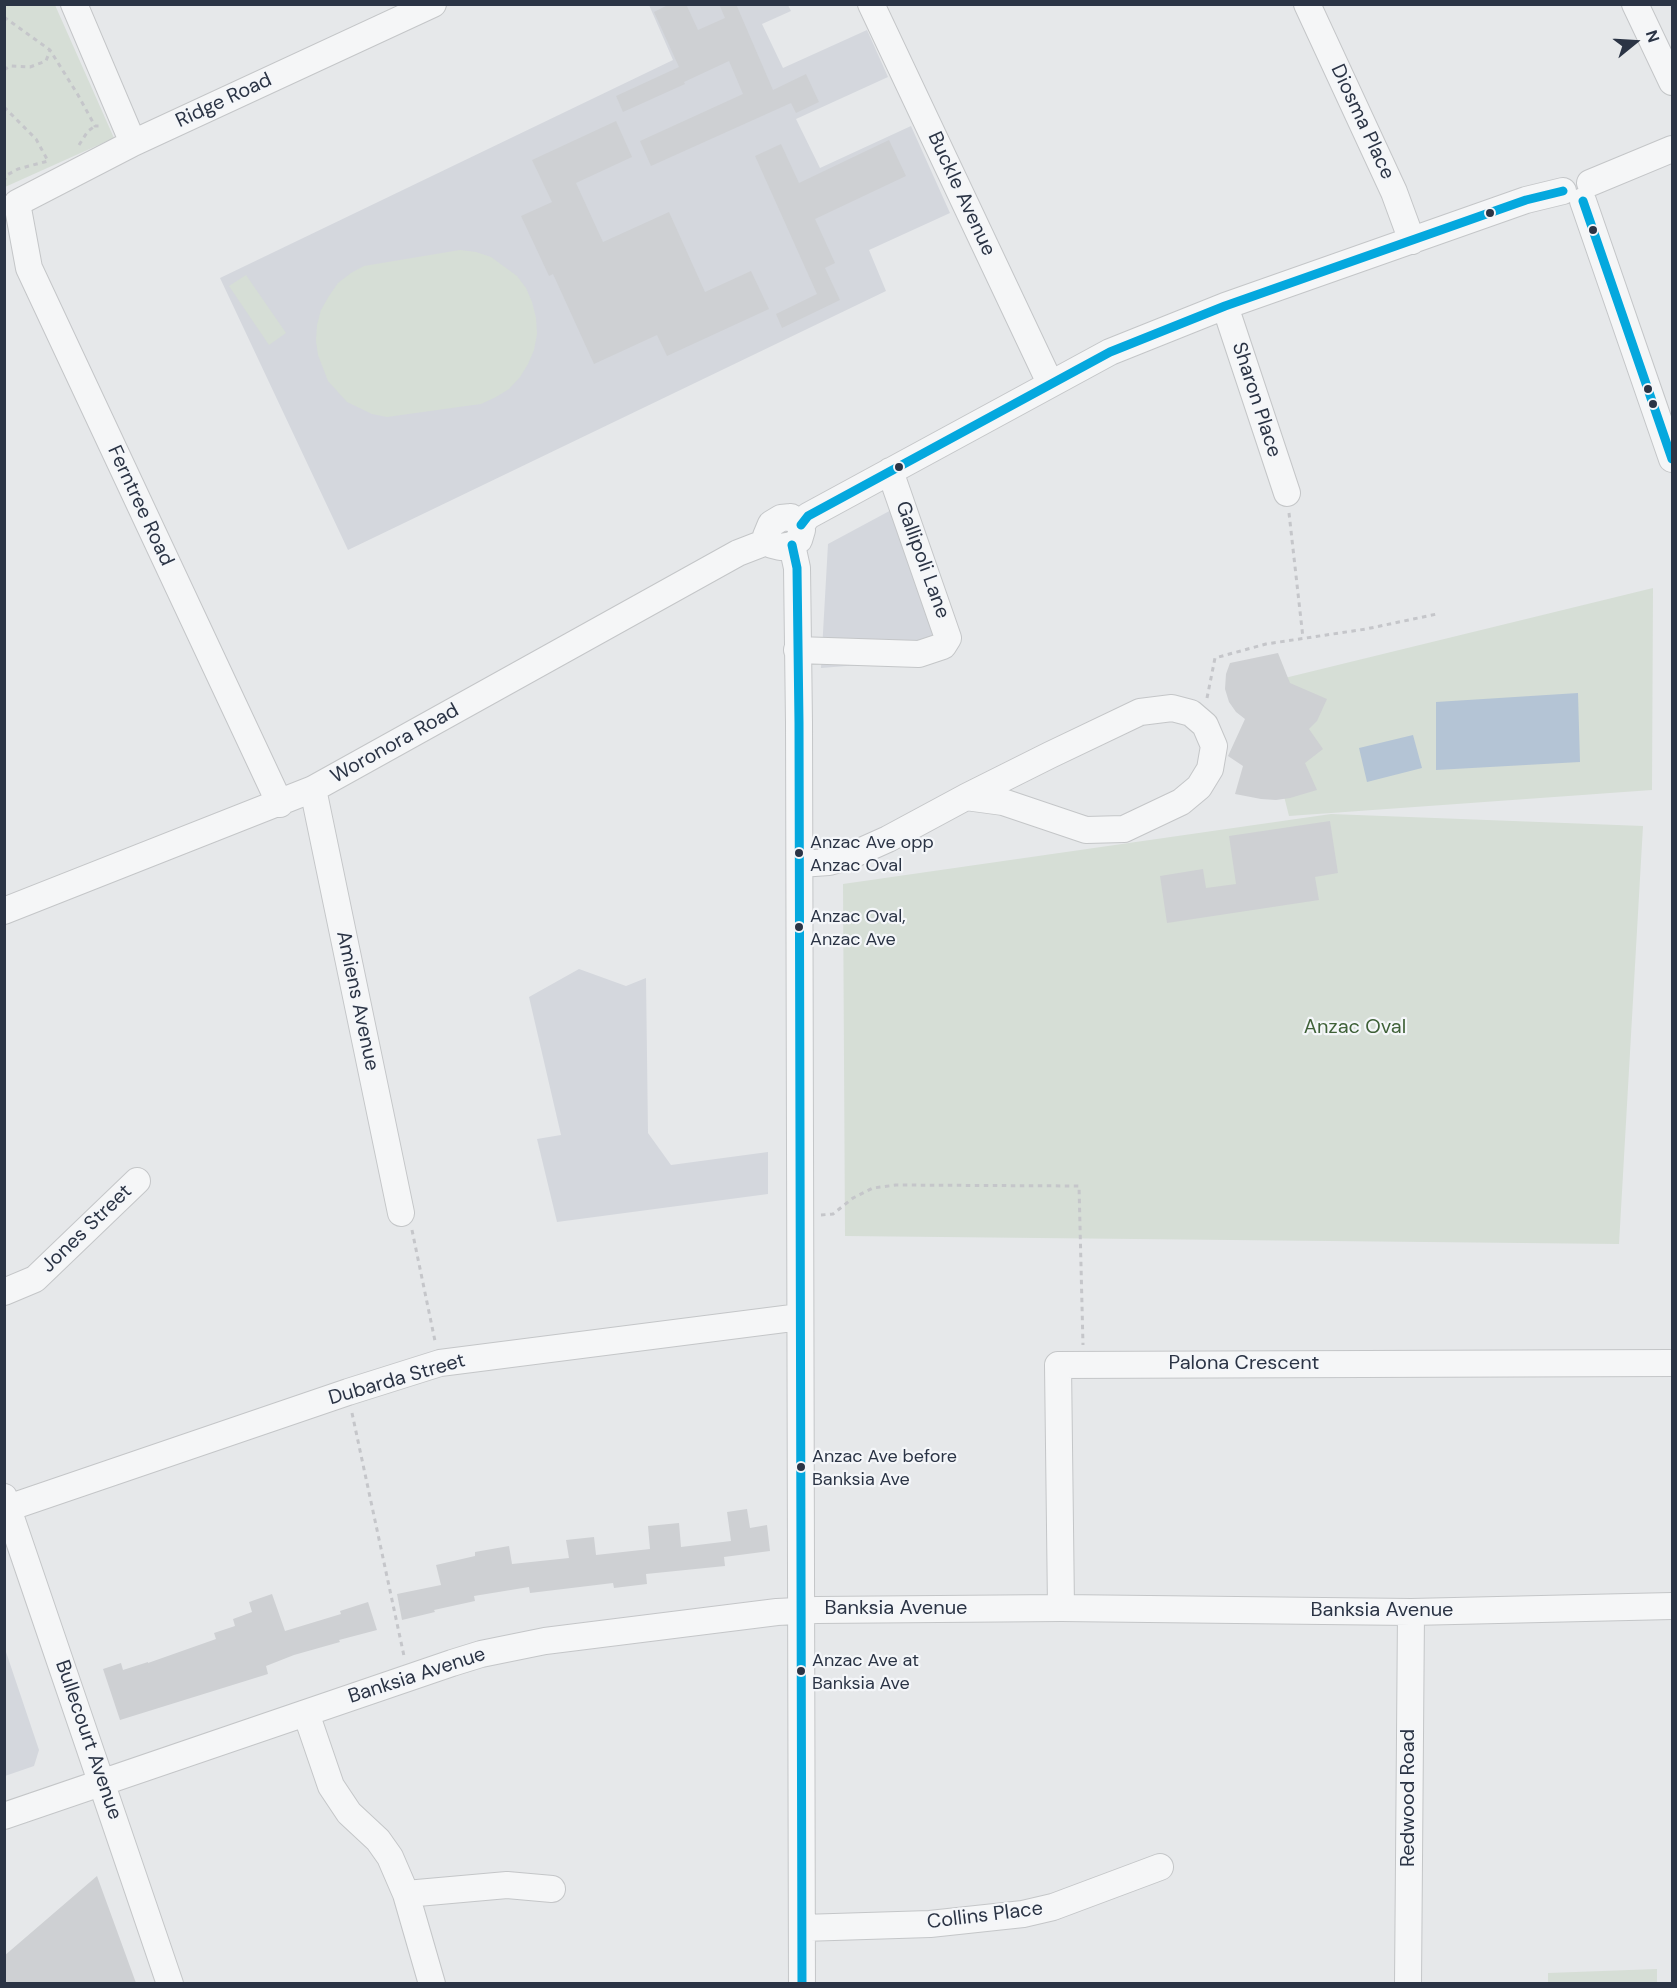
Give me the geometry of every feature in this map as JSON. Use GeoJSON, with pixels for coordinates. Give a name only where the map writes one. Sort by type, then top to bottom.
{"type":"FeatureCollection","features":[{"type":"Feature","properties":{"kind":"street"},"geometry":{"type":"LineString","coordinates":[[74,4],[129,134]]}},
{"type":"Feature","properties":{"kind":"street","name":"Ridge Road"},"geometry":{"type":"LineString","coordinates":[[18,203],[129,134],[433,4]]}},
{"type":"Feature","properties":{"kind":"street","name":"Buckle Avenue"},"geometry":{"type":"LineString","coordinates":[[871,4],[1050,383]]}},
{"type":"Feature","properties":{"kind":"street","name":"Diosma Place"},"geometry":{"type":"LineString","coordinates":[[1307,4],[1394,192],[1412,241]]}},
{"type":"Feature","properties":{"kind":"street"},"geometry":{"type":"LineString","coordinates":[[1635,4],[1672,82]]}},
{"type":"Feature","properties":{"kind":"street","name":"Woronora Road"},"geometry":{"type":"LineString","coordinates":[[4,911],[280,804],[313,789],[738,553],[787,537],[808,516],[1110,352],[1225,306],[1526,200],[1579,192],[1672,149]]}},
{"type":"Feature","properties":{"kind":"street"},"geometry":{"type":"LineString","coordinates":[[1579,192],[1672,459]]}},
{"type":"Feature","properties":{"kind":"street","name":"Ferntree Road"},"geometry":{"type":"LineString","coordinates":[[18,203],[29,268],[280,804]]}},
{"type":"Feature","properties":{"kind":"street","name":"Sharon Place"},"geometry":{"type":"LineString","coordinates":[[1225,306],[1287,493]]}},
{"type":"Feature","properties":{"kind":"street","name":"Gallipoli Lane"},"geometry":{"type":"LineString","coordinates":[[797,650],[920,654],[943,646],[948,638],[890,471]]}},
{"type":"Feature","properties":{"kind":"street"},"geometry":{"type":"LineString","coordinates":[[787,537],[797,568],[800,864],[802,1983]]}},
{"type":"Feature","properties":{"kind":"street"},"geometry":{"type":"LineString","coordinates":[[800,864],[829,862],[850,856],[966,797],[1140,712],[1172,708],[1191,713],[1205,725],[1214,746],[1210,770],[1199,787],[1181,802],[1124,829],[1086,830],[1004,802],[966,797]]}},
{"type":"Feature","properties":{"kind":"street","name":"Amiens Avenue"},"geometry":{"type":"LineString","coordinates":[[313,789],[401,1213]]}},
{"type":"Feature","properties":{"kind":"street","name":"Jones Street"},"geometry":{"type":"LineString","coordinates":[[4,1292],[34,1280],[137,1181]]}},
{"type":"Feature","properties":{"kind":"street","name":"Dubarda Street"},"geometry":{"type":"LineString","coordinates":[[6,1503],[440,1364],[800,1317]]}},
{"type":"Feature","properties":{"kind":"street","name":"Palona Crescent"},"geometry":{"type":"LineString","coordinates":[[1061,1608],[1058,1365],[1672,1362]]}},
{"type":"Feature","properties":{"kind":"street","name":"Bullecourt Avenue"},"geometry":{"type":"LineString","coordinates":[[6,1503],[170,1983]]}},
{"type":"Feature","properties":{"kind":"street","name":"Banksia Avenue"},"geometry":{"type":"LineString","coordinates":[[4,1816],[482,1654],[535,1642],[801,1610],[1061,1608],[1411,1612],[1672,1606]]}},
{"type":"Feature","properties":{"kind":"street","name":"Redwood Road"},"geometry":{"type":"LineString","coordinates":[[1408,1983],[1411,1612]]}},
{"type":"Feature","properties":{"kind":"street"},"geometry":{"type":"LineString","coordinates":[[306,1713],[331,1786],[349,1813],[378,1840],[390,1857],[405,1894],[432,1983]]}},
{"type":"Feature","properties":{"kind":"street","name":"Collins Place"},"geometry":{"type":"LineString","coordinates":[[802,1928],[930,1924],[1023,1914],[1053,1907],[1160,1867]]}},
{"type":"Feature","properties":{"kind":"street"},"geometry":{"type":"LineString","coordinates":[[405,1894],[507,1885],[552,1889]]}},
{"type":"Feature","properties":{"kind":"path"},"geometry":{"type":"LineString","coordinates":[[4,17],[50,50],[94,126],[129,134]]}},
{"type":"Feature","properties":{"kind":"path"},"geometry":{"type":"LineString","coordinates":[[4,70],[10,66],[30,68],[46,61],[50,50]]}},
{"type":"Feature","properties":{"kind":"path"},"geometry":{"type":"LineString","coordinates":[[4,107],[36,140],[48,161]]}},
{"type":"Feature","properties":{"kind":"path"},"geometry":{"type":"LineString","coordinates":[[74,149],[94,126]]}},
{"type":"Feature","properties":{"kind":"path"},"geometry":{"type":"LineString","coordinates":[[4,181],[7,175],[18,169],[58,156]]}},
{"type":"Feature","properties":{"kind":"path"},"geometry":{"type":"LineString","coordinates":[[1287,493],[1303,638]]}},
{"type":"Feature","properties":{"kind":"path"},"geometry":{"type":"LineString","coordinates":[[1191,713],[1206,700],[1215,658],[1266,644],[1366,629],[1437,614]]}},
{"type":"Feature","properties":{"kind":"path"},"geometry":{"type":"LineString","coordinates":[[800,1215],[833,1214],[853,1198],[873,1188],[896,1185],[1079,1186],[1084,1365]]}},
{"type":"Feature","properties":{"kind":"path"},"geometry":{"type":"LineString","coordinates":[[401,1213],[411,1224],[440,1364]]}},
{"type":"Feature","properties":{"kind":"path"},"geometry":{"type":"LineString","coordinates":[[348,1392],[409,1678]]}},
{"type":"Feature","properties":{"kind":"shaded area"},"geometry":{"type":"Polygon","coordinates":[[[649,5],[788,5],[791,11],[762,24],[783,68],[867,30],[888,77],[796,119],[820,168],[911,126],[950,213],[869,250],[886,291],[348,550],[220,278],[673,60],[649,5]]]}},
{"type":"Feature","properties":{"kind":"shaded area"},"geometry":{"type":"Polygon","coordinates":[[[908,501],[955,633],[947,658],[821,668],[828,544],[908,501]]]}},
{"type":"Feature","properties":{"kind":"shaded area"},"geometry":{"type":"Polygon","coordinates":[[[579,969],[626,986],[646,978],[648,1133],[671,1165],[768,1152],[768,1194],[557,1222],[537,1139],[561,1135],[529,997],[579,969]]]}},
{"type":"Feature","properties":{"kind":"shaded area"},"geometry":{"type":"Polygon","coordinates":[[[4,1646],[39,1750],[34,1766],[5,1776],[4,1646]]]}},
{"type":"Feature","properties":{"kind":"green space"},"geometry":{"type":"Polygon","coordinates":[[[4,5],[55,5],[114,138],[5,187],[4,5]]]}},
{"type":"Feature","properties":{"kind":"green space"},"geometry":{"type":"Polygon","coordinates":[[[460,250],[491,257],[517,276],[526,288],[536,318],[537,334],[534,350],[520,377],[509,389],[481,404],[387,417],[372,414],[347,402],[328,381],[318,355],[316,341],[321,310],[338,283],[364,266],[460,250]]]}},
{"type":"Feature","properties":{"kind":"green space"},"geometry":{"type":"Polygon","coordinates":[[[246,275],[286,333],[269,345],[229,286],[246,275]]]}},
{"type":"Feature","properties":{"kind":"green space"},"geometry":{"type":"Polygon","coordinates":[[[1653,588],[1652,790],[1289,816],[1256,685],[1653,588]]]}},
{"type":"Feature","properties":{"kind":"green space","name":"Anzac Oval"},"geometry":{"type":"Polygon","coordinates":[[[1331,814],[1643,826],[1619,1244],[845,1236],[843,884],[1331,814]]]}},
{"type":"Feature","properties":{"kind":"green space"},"geometry":{"type":"Polygon","coordinates":[[[1657,1969],[1657,1983],[1548,1983],[1548,1973],[1657,1969]]]}},
{"type":"Feature","properties":{"kind":"water"},"geometry":{"type":"Polygon","coordinates":[[[1578,693],[1580,762],[1436,770],[1436,702],[1578,693]]]}},
{"type":"Feature","properties":{"kind":"water"},"geometry":{"type":"Polygon","coordinates":[[[1413,735],[1422,768],[1367,782],[1359,748],[1413,735]]]}},
{"type":"Feature","properties":{"kind":"building"},"geometry":{"type":"Polygon","coordinates":[[[670,4],[686,4],[698,30],[725,18],[719,4],[736,4],[773,90],[806,74],[819,102],[796,113],[791,103],[651,166],[640,141],[743,94],[729,61],[623,112],[616,96],[679,67],[654,12],[670,4]]]}},
{"type":"Feature","properties":{"kind":"building"},"geometry":{"type":"Polygon","coordinates":[[[616,121],[632,157],[576,183],[603,242],[669,212],[705,292],[751,271],[769,309],[667,356],[657,335],[594,364],[553,274],[549,276],[521,216],[552,202],[532,160],[616,121]]]}},
{"type":"Feature","properties":{"kind":"building"},"geometry":{"type":"Polygon","coordinates":[[[889,140],[906,176],[815,219],[835,263],[825,268],[840,300],[782,328],[776,314],[817,294],[755,156],[781,144],[799,183],[889,140]]]}},
{"type":"Feature","properties":{"kind":"building"},"geometry":{"type":"Polygon","coordinates":[[[1278,653],[1290,683],[1327,699],[1317,721],[1309,729],[1323,749],[1305,763],[1317,790],[1276,800],[1235,794],[1243,766],[1228,756],[1245,719],[1229,702],[1225,689],[1226,674],[1230,663],[1278,653]]]}},
{"type":"Feature","properties":{"kind":"building"},"geometry":{"type":"Polygon","coordinates":[[[1330,821],[1338,873],[1315,877],[1319,900],[1167,923],[1160,876],[1203,869],[1206,888],[1236,884],[1229,836],[1330,821]]]}},
{"type":"Feature","properties":{"kind":"building"},"geometry":{"type":"Polygon","coordinates":[[[747,1509],[750,1528],[767,1525],[770,1551],[724,1557],[725,1566],[646,1574],[647,1584],[614,1588],[613,1583],[530,1593],[529,1587],[474,1596],[475,1601],[402,1620],[397,1594],[441,1585],[436,1565],[475,1556],[475,1552],[509,1546],[512,1564],[569,1558],[566,1540],[594,1537],[596,1555],[650,1549],[648,1526],[679,1523],[681,1547],[731,1541],[727,1512],[747,1509]]]}},
{"type":"Feature","properties":{"kind":"building"},"geometry":{"type":"Polygon","coordinates":[[[272,1594],[285,1631],[341,1614],[340,1611],[368,1602],[377,1630],[339,1640],[340,1642],[294,1655],[266,1666],[268,1674],[120,1720],[103,1669],[121,1663],[123,1670],[216,1639],[214,1633],[235,1626],[233,1619],[252,1612],[249,1602],[272,1594]]]}},
{"type":"Feature","properties":{"kind":"building"},"geometry":{"type":"Polygon","coordinates":[[[97,1876],[136,1983],[4,1983],[4,1956],[97,1876]]]}},
{"type":"Feature","properties":{"kind":"transit line"},"geometry":{"type":"LineString","coordinates":[[801,525],[808,516],[1110,352],[1225,306],[1526,200],[1563,191]]}},
{"type":"Feature","properties":{"kind":"transit line"},"geometry":{"type":"LineString","coordinates":[[1583,201],[1672,459]]}},
{"type":"Feature","properties":{"kind":"transit line"},"geometry":{"type":"LineString","coordinates":[[792,545],[797,568],[799,723],[802,1984]]}},
{"type":"Feature","properties":{"kind":"place","name":"Anzac Ave opp Anzac Oval"},"geometry":{"type":"Point","coordinates":[799,853]}},
{"type":"Feature","properties":{"kind":"place","name":"Anzac Oval, Anzac Ave"},"geometry":{"type":"Point","coordinates":[799,927]}},
{"type":"Feature","properties":{"kind":"place","name":"Anzac Ave before Banksia Ave"},"geometry":{"type":"Point","coordinates":[801,1467]}},
{"type":"Feature","properties":{"kind":"place","name":"Anzac Ave at Banksia Ave"},"geometry":{"type":"Point","coordinates":[801,1671]}}]}
